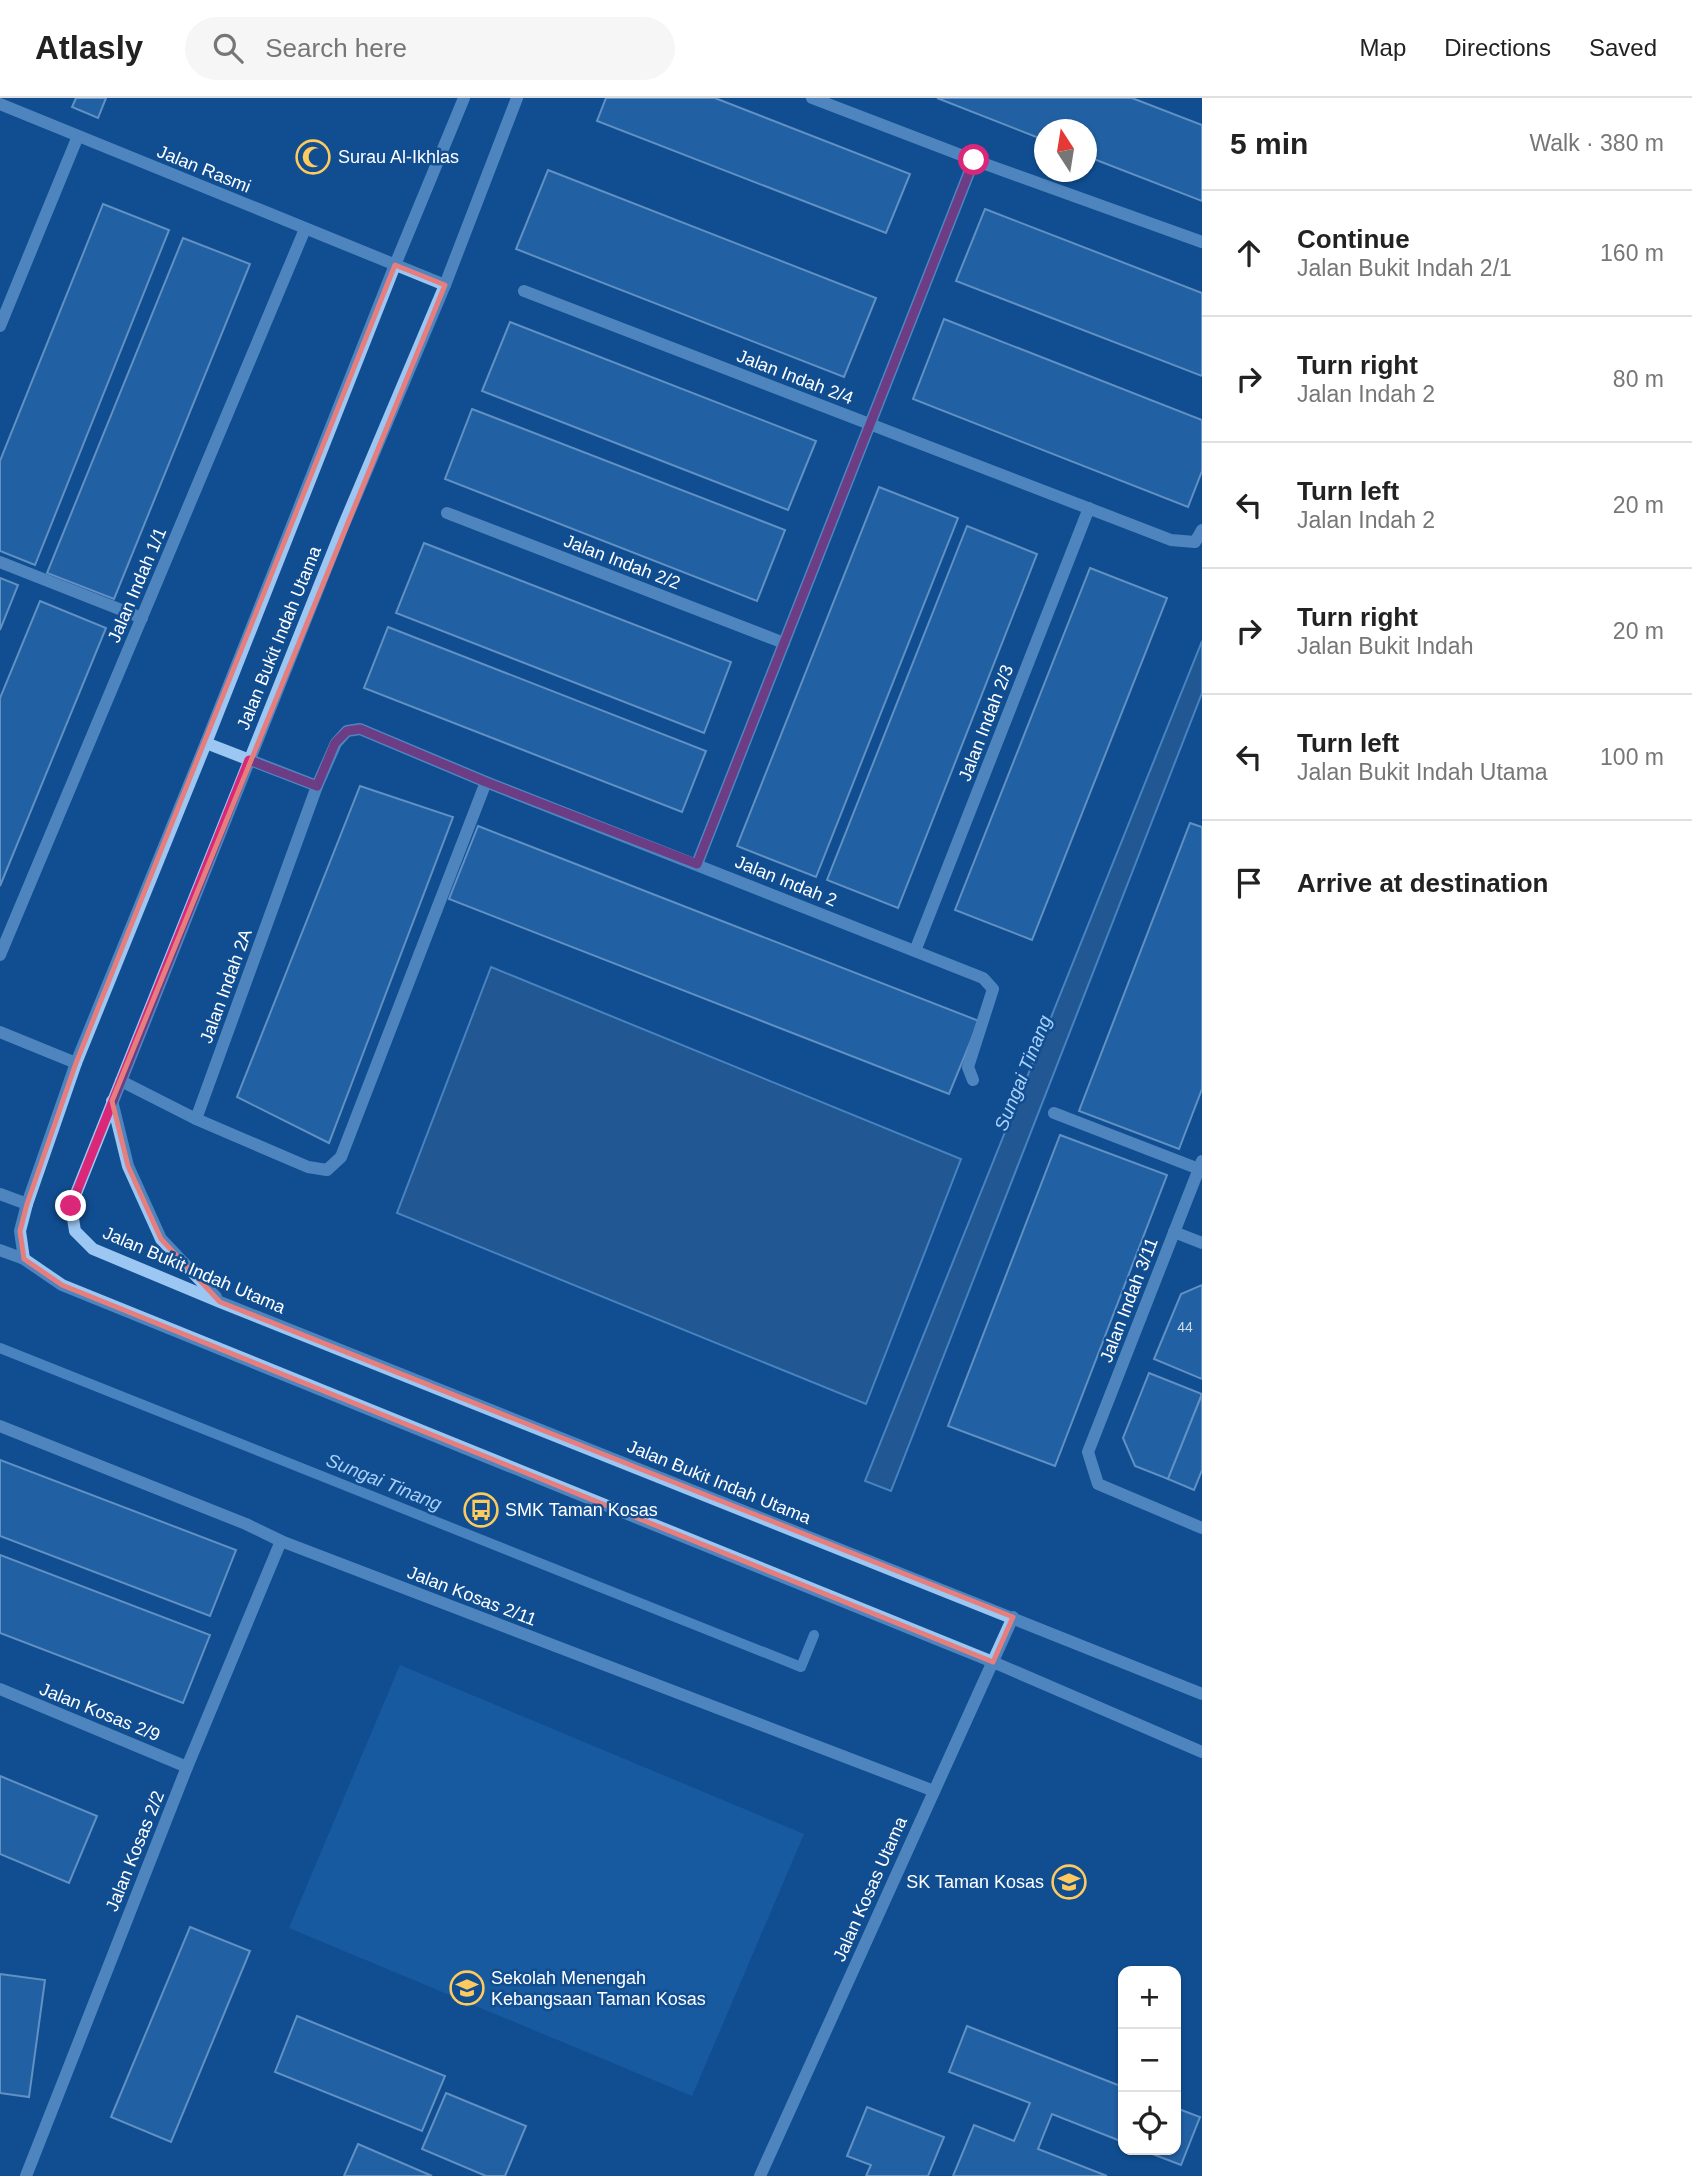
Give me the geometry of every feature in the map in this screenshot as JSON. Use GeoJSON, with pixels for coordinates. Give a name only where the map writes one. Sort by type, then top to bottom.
{"type":"FeatureCollection","features":[{"type":"Feature","properties":{"kind":"street","name":"Jalan Bukit Indah Utama"},"geometry":{"type":"LineString","coordinates":[[24,1259],[20,1231],[27,1203],[76,1063],[464,98]]}},
{"type":"Feature","properties":{"kind":"street","name":"Jalan Bukit Indah Utama"},"geometry":{"type":"LineString","coordinates":[[517,98],[444,285],[342,529],[71,1206],[75,1231],[93,1249],[220,1302],[1202,1694]]}},
{"type":"Feature","properties":{"kind":"street"},"geometry":{"type":"LineString","coordinates":[[812,98],[1202,242]]}},
{"type":"Feature","properties":{"kind":"street","name":"Jalan Rasmi"},"geometry":{"type":"LineString","coordinates":[[0,104],[444,285]]}},
{"type":"Feature","properties":{"kind":"street"},"geometry":{"type":"LineString","coordinates":[[0,326],[78,136]]}},
{"type":"Feature","properties":{"kind":"street"},"geometry":{"type":"LineString","coordinates":[[697,864],[974,160]]}},
{"type":"Feature","properties":{"kind":"street","name":"Jalan Indah 1/1"},"geometry":{"type":"LineString","coordinates":[[0,955],[305,229]]}},
{"type":"Feature","properties":{"kind":"street","name":"Jalan Indah 2/4"},"geometry":{"type":"LineString","coordinates":[[524,291],[1171,540],[1195,542],[1202,530]]}},
{"type":"Feature","properties":{"kind":"street","name":"Jalan Indah 2/3"},"geometry":{"type":"LineString","coordinates":[[915,951],[1089,508]]}},
{"type":"Feature","properties":{"kind":"street","name":"Jalan Indah 2/2"},"geometry":{"type":"LineString","coordinates":[[447,513],[785,643]]}},
{"type":"Feature","properties":{"kind":"street"},"geometry":{"type":"LineString","coordinates":[[0,562],[142,618]]}},
{"type":"Feature","properties":{"kind":"street","name":"Jalan Indah 2"},"geometry":{"type":"LineString","coordinates":[[317,786],[335,743],[347,731],[360,729],[486,782],[983,978],[993,989],[968,1067],[973,1080]]}},
{"type":"Feature","properties":{"kind":"street"},"geometry":{"type":"LineString","coordinates":[[206,743],[317,786]]}},
{"type":"Feature","properties":{"kind":"street"},"geometry":{"type":"LineString","coordinates":[[121,1081],[196,1119],[308,1167],[327,1170],[341,1157],[486,782]]}},
{"type":"Feature","properties":{"kind":"street","name":"Jalan Indah 2A"},"geometry":{"type":"LineString","coordinates":[[196,1119],[317,786]]}},
{"type":"Feature","properties":{"kind":"street"},"geometry":{"type":"LineString","coordinates":[[0,1032],[76,1063]]}},
{"type":"Feature","properties":{"kind":"street"},"geometry":{"type":"LineString","coordinates":[[112,1101],[128,1166],[161,1239],[220,1302]]}},
{"type":"Feature","properties":{"kind":"street"},"geometry":{"type":"LineString","coordinates":[[1054,1112],[1201,1165]]}},
{"type":"Feature","properties":{"kind":"street","name":"Jalan Indah 3/11"},"geometry":{"type":"LineString","coordinates":[[1201,1165],[1088,1452],[1098,1484],[1202,1528]]}},
{"type":"Feature","properties":{"kind":"street"},"geometry":{"type":"LineString","coordinates":[[0,1194],[27,1203]]}},
{"type":"Feature","properties":{"kind":"street"},"geometry":{"type":"LineString","coordinates":[[1174,1232],[1202,1243]]}},
{"type":"Feature","properties":{"kind":"street"},"geometry":{"type":"LineString","coordinates":[[0,1250],[24,1259],[62,1285],[993,1662],[1202,1752]]}},
{"type":"Feature","properties":{"kind":"street","name":"Jalan Kosas 2/11"},"geometry":{"type":"LineString","coordinates":[[0,1426],[246,1524],[281,1541],[934,1791]]}},
{"type":"Feature","properties":{"kind":"street","name":"Jalan Kosas 2/2"},"geometry":{"type":"LineString","coordinates":[[26,2176],[187,1767],[281,1541]]}},
{"type":"Feature","properties":{"kind":"street","name":"Jalan Kosas Utama"},"geometry":{"type":"LineString","coordinates":[[760,2176],[1013,1617]]}},
{"type":"Feature","properties":{"kind":"street","name":"Jalan Kosas 2/9"},"geometry":{"type":"LineString","coordinates":[[0,1689],[187,1767]]}},
{"type":"Feature","properties":{"kind":"highlighted area"},"geometry":{"type":"Polygon","coordinates":[[[395,265],[445,285],[112,1101],[128,1166],[161,1239],[220,1302],[1013,1617],[993,1662],[62,1285],[24,1259],[20,1231],[27,1204],[76,1063],[395,265]]]}},
{"type":"Feature","properties":{"kind":"shaded area"},"geometry":{"type":"Polygon","coordinates":[[[1202,641],[1202,693],[891,1491],[865,1481],[1202,641]]]}},
{"type":"Feature","properties":{"kind":"shaded area"},"geometry":{"type":"Polygon","coordinates":[[[491,967],[961,1159],[866,1404],[397,1213],[491,967]]]}},
{"type":"Feature","properties":{"kind":"shaded area"},"geometry":{"type":"Polygon","coordinates":[[[400,1665],[804,1834],[692,2096],[289,1928],[400,1665]]]}},
{"type":"Feature","properties":{"kind":"building"},"geometry":{"type":"Polygon","coordinates":[[[76,98],[106,98],[98,118],[72,107],[76,98]]]}},
{"type":"Feature","properties":{"kind":"building"},"geometry":{"type":"Polygon","coordinates":[[[606,98],[715,98],[910,174],[886,233],[597,121],[606,98]]]}},
{"type":"Feature","properties":{"kind":"building"},"geometry":{"type":"Polygon","coordinates":[[[937,98],[1132,98],[1202,125],[1202,201],[1097,160],[1097,119],[1034,119],[1034,136],[937,98]]]}},
{"type":"Feature","properties":{"kind":"building"},"geometry":{"type":"Polygon","coordinates":[[[548,170],[876,298],[844,377],[516,249],[548,170]]]}},
{"type":"Feature","properties":{"kind":"building"},"geometry":{"type":"Polygon","coordinates":[[[103,204],[169,230],[35,565],[0,551],[0,461],[103,204]]]}},
{"type":"Feature","properties":{"kind":"building"},"geometry":{"type":"Polygon","coordinates":[[[985,209],[1202,293],[1202,376],[956,281],[985,209]]]}},
{"type":"Feature","properties":{"kind":"building"},"geometry":{"type":"Polygon","coordinates":[[[183,238],[250,264],[114,599],[47,573],[183,238]]]}},
{"type":"Feature","properties":{"kind":"building"},"geometry":{"type":"Polygon","coordinates":[[[944,319],[1202,420],[1202,471],[1188,507],[913,399],[944,319]]]}},
{"type":"Feature","properties":{"kind":"building"},"geometry":{"type":"Polygon","coordinates":[[[510,322],[816,441],[788,510],[482,391],[510,322]]]}},
{"type":"Feature","properties":{"kind":"building"},"geometry":{"type":"Polygon","coordinates":[[[472,409],[785,530],[757,601],[445,479],[472,409]]]}},
{"type":"Feature","properties":{"kind":"building"},"geometry":{"type":"Polygon","coordinates":[[[879,487],[958,518],[816,877],[737,846],[879,487]]]}},
{"type":"Feature","properties":{"kind":"building"},"geometry":{"type":"Polygon","coordinates":[[[967,526],[1037,554],[898,908],[827,880],[967,526]]]}},
{"type":"Feature","properties":{"kind":"building"},"geometry":{"type":"Polygon","coordinates":[[[424,543],[731,662],[704,733],[396,613],[424,543]]]}},
{"type":"Feature","properties":{"kind":"building"},"geometry":{"type":"Polygon","coordinates":[[[1090,568],[1167,598],[1032,940],[955,910],[1090,568]]]}},
{"type":"Feature","properties":{"kind":"building"},"geometry":{"type":"Polygon","coordinates":[[[0,578],[18,585],[0,630],[0,578]]]}},
{"type":"Feature","properties":{"kind":"building"},"geometry":{"type":"Polygon","coordinates":[[[40,601],[106,628],[0,886],[0,698],[40,601]]]}},
{"type":"Feature","properties":{"kind":"building"},"geometry":{"type":"Polygon","coordinates":[[[388,627],[706,751],[682,812],[364,688],[388,627]]]}},
{"type":"Feature","properties":{"kind":"building"},"geometry":{"type":"Polygon","coordinates":[[[360,786],[453,817],[329,1143],[237,1097],[360,786]]]}},
{"type":"Feature","properties":{"kind":"building"},"geometry":{"type":"Polygon","coordinates":[[[1190,823],[1202,827],[1202,1089],[1179,1149],[1079,1111],[1190,823]]]}},
{"type":"Feature","properties":{"kind":"building"},"geometry":{"type":"Polygon","coordinates":[[[478,826],[979,1021],[949,1094],[449,899],[478,826]]]}},
{"type":"Feature","properties":{"kind":"building"},"geometry":{"type":"Polygon","coordinates":[[[1060,1135],[1167,1175],[1055,1466],[948,1426],[1060,1135]]]}},
{"type":"Feature","properties":{"kind":"building"},"geometry":{"type":"Polygon","coordinates":[[[1202,1285],[1202,1379],[1154,1359],[1181,1294],[1202,1285]]]}},
{"type":"Feature","properties":{"kind":"building"},"geometry":{"type":"Polygon","coordinates":[[[1149,1373],[1202,1394],[1168,1479],[1135,1466],[1123,1438],[1149,1373]]]}},
{"type":"Feature","properties":{"kind":"building"},"geometry":{"type":"Polygon","coordinates":[[[1202,1394],[1202,1470],[1194,1490],[1168,1479],[1202,1394]]]}},
{"type":"Feature","properties":{"kind":"building"},"geometry":{"type":"Polygon","coordinates":[[[0,1460],[236,1550],[210,1616],[0,1536],[0,1460]]]}},
{"type":"Feature","properties":{"kind":"building"},"geometry":{"type":"Polygon","coordinates":[[[0,1555],[210,1635],[183,1703],[0,1633],[0,1555]]]}},
{"type":"Feature","properties":{"kind":"building"},"geometry":{"type":"Polygon","coordinates":[[[0,1776],[97,1816],[69,1883],[0,1854],[0,1776]]]}},
{"type":"Feature","properties":{"kind":"building"},"geometry":{"type":"Polygon","coordinates":[[[190,1927],[250,1951],[171,2142],[111,2117],[190,1927]]]}},
{"type":"Feature","properties":{"kind":"building"},"geometry":{"type":"Polygon","coordinates":[[[0,1974],[45,1980],[29,2097],[0,2093],[0,1974]]]}},
{"type":"Feature","properties":{"kind":"building"},"geometry":{"type":"Polygon","coordinates":[[[297,2016],[445,2076],[422,2131],[275,2072],[297,2016]]]}},
{"type":"Feature","properties":{"kind":"building"},"geometry":{"type":"Polygon","coordinates":[[[967,2026],[1118,2085],[1118,2140],[1052,2114],[1038,2149],[1107,2176],[953,2176],[974,2125],[1014,2141],[1030,2103],[949,2072],[967,2026]]]}},
{"type":"Feature","properties":{"kind":"building"},"geometry":{"type":"Polygon","coordinates":[[[446,2093],[526,2126],[505,2176],[486,2176],[422,2149],[446,2093]]]}},
{"type":"Feature","properties":{"kind":"building"},"geometry":{"type":"Polygon","coordinates":[[[867,2107],[944,2137],[928,2176],[866,2176],[871,2165],[847,2156],[867,2107]]]}},
{"type":"Feature","properties":{"kind":"building"},"geometry":{"type":"Polygon","coordinates":[[[1181,2110],[1200,2117],[1181,2165],[1155,2155],[1181,2155],[1181,2110]]]}},
{"type":"Feature","properties":{"kind":"building"},"geometry":{"type":"Polygon","coordinates":[[[358,2144],[432,2176],[344,2176],[358,2144]]]}},
{"type":"Feature","properties":{"kind":"waterway","name":"Sungai Tinang"},"geometry":{"type":"LineString","coordinates":[[0,1348],[801,1667],[814,1635]]}},
{"type":"Feature","properties":{"kind":"place","name":"Surau Al-Ikhlas"},"geometry":{"type":"Point","coordinates":[313,157]}},
{"type":"Feature","properties":{"kind":"place","name":"SMK Taman Kosas"},"geometry":{"type":"Point","coordinates":[481,1510]}},
{"type":"Feature","properties":{"kind":"place","name":"SK Taman Kosas"},"geometry":{"type":"Point","coordinates":[1069,1882]}},
{"type":"Feature","properties":{"kind":"place","name":"Sekolah Menengah Kebangsaan Taman Kosas"},"geometry":{"type":"Point","coordinates":[467,1988]}},
{"type":"Feature","properties":{"kind":"route"},"geometry":{"type":"LineString","coordinates":[[71,1206],[249,760],[317,786],[335,743],[347,731],[360,729],[486,782],[697,864],[974,160]]}}]}
